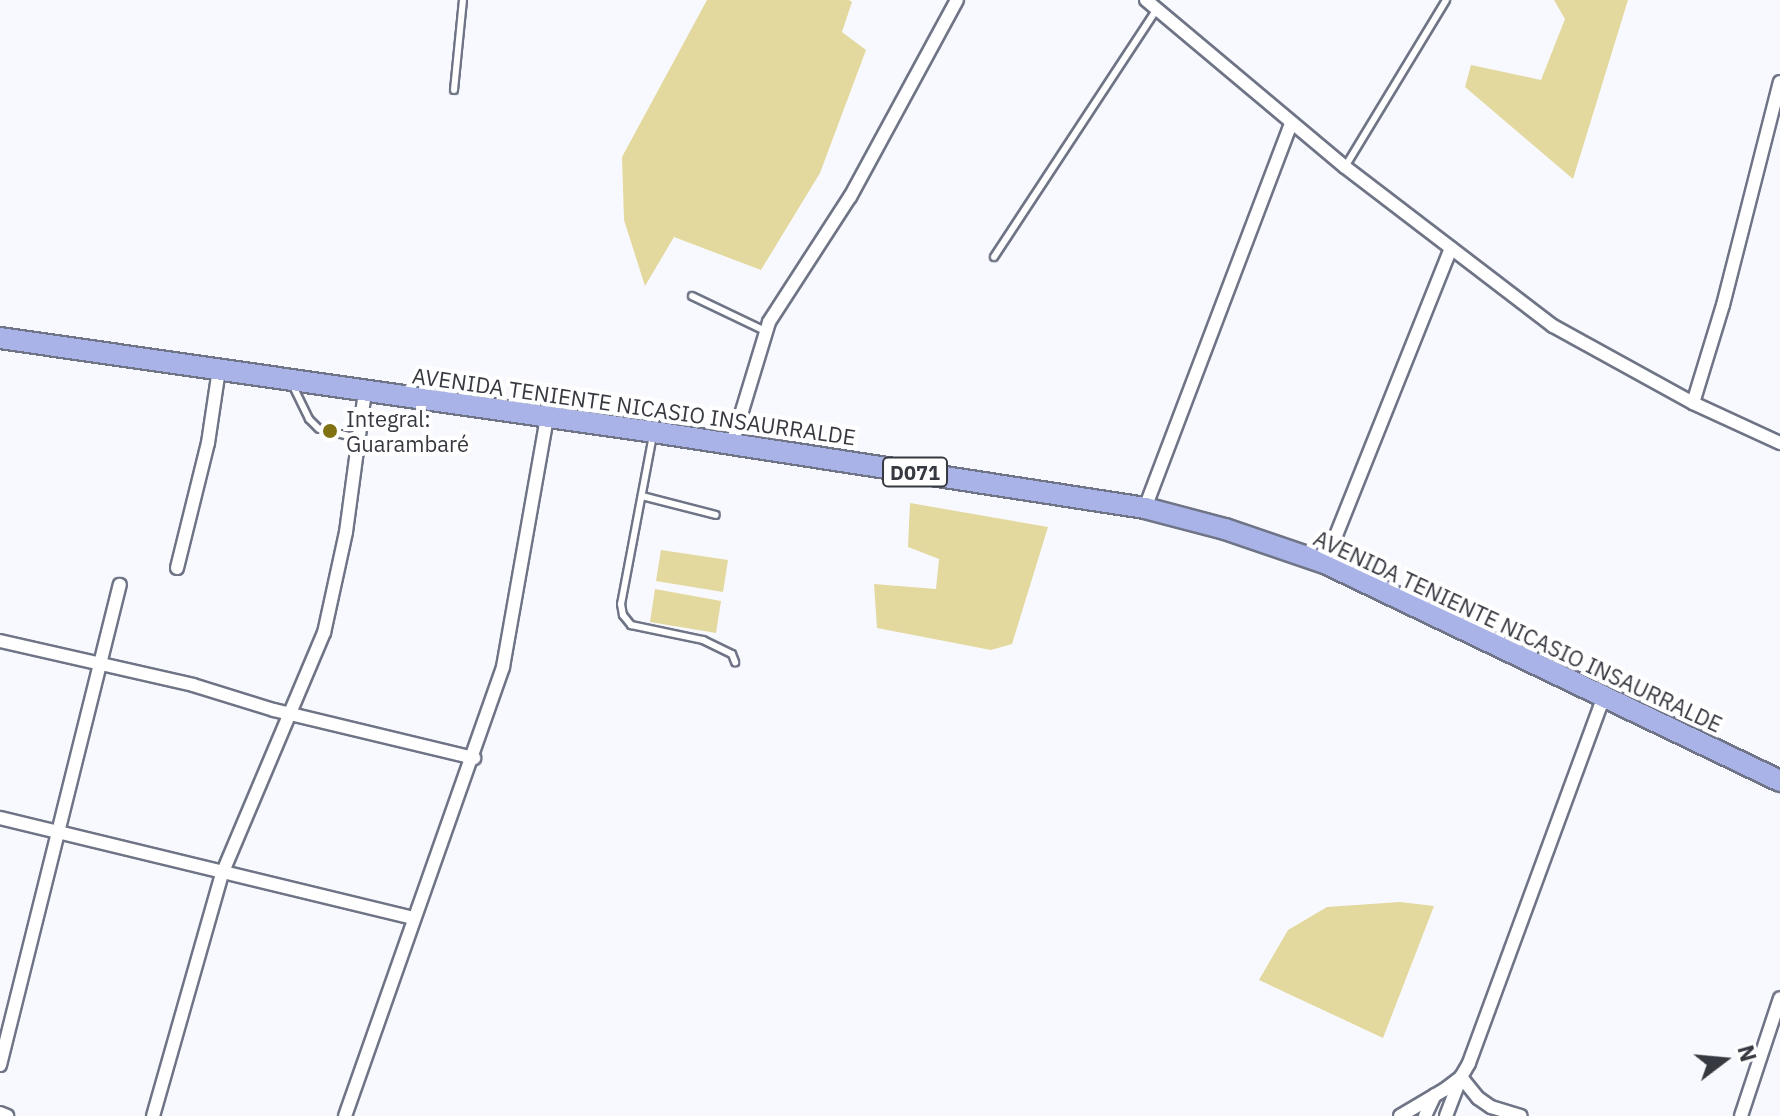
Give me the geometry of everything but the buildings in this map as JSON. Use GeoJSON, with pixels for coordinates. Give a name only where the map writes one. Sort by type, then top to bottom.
{"type":"FeatureCollection","features":[{"type":"Feature","properties":{"kind":"main road","name":"AVENIDA TENIENTE NICASIO INSAURRALDE"},"geometry":{"type":"LineString","coordinates":[[0,338],[654,432],[1145,508],[1225,529],[1325,563],[1780,781]]}},
{"type":"Feature","properties":{"kind":"street"},"geometry":{"type":"LineString","coordinates":[[732,444],[765,331],[850,197],[957,0]]}},
{"type":"Feature","properties":{"kind":"street"},"geometry":{"type":"LineString","coordinates":[[1151,4],[1345,167],[1553,326],[1693,403],[1780,443]]}},
{"type":"Feature","properties":{"kind":"street"},"geometry":{"type":"LineString","coordinates":[[1693,403],[1723,305],[1780,82]]}},
{"type":"Feature","properties":{"kind":"street"},"geometry":{"type":"LineString","coordinates":[[1145,508],[1291,123]]}},
{"type":"Feature","properties":{"kind":"street"},"geometry":{"type":"LineString","coordinates":[[1325,563],[1451,248]]}},
{"type":"Feature","properties":{"kind":"street"},"geometry":{"type":"LineString","coordinates":[[177,568],[208,443],[219,369]]}},
{"type":"Feature","properties":{"kind":"street"},"geometry":{"type":"LineString","coordinates":[[153,1116],[222,874],[324,633],[346,532],[365,392]]}},
{"type":"Feature","properties":{"kind":"street"},"geometry":{"type":"LineString","coordinates":[[345,1116],[413,918],[474,758],[503,667],[547,418]]}},
{"type":"Feature","properties":{"kind":"street"},"geometry":{"type":"LineString","coordinates":[[0,1065],[120,585]]}},
{"type":"Feature","properties":{"kind":"street"},"geometry":{"type":"LineString","coordinates":[[0,641],[101,667],[193,685],[292,714],[474,758]]}},
{"type":"Feature","properties":{"kind":"street"},"geometry":{"type":"LineString","coordinates":[[1446,1116],[1501,980],[1604,697]]}},
{"type":"Feature","properties":{"kind":"street"},"geometry":{"type":"LineString","coordinates":[[0,818],[413,918]]}},
{"type":"Feature","properties":{"kind":"street"},"geometry":{"type":"LineString","coordinates":[[1741,1116],[1780,998]]}},
{"type":"Feature","properties":{"kind":"street"},"geometry":{"type":"LineString","coordinates":[[1400,1116],[1461,1077]]}},
{"type":"Feature","properties":{"kind":"street"},"geometry":{"type":"LineString","coordinates":[[1461,1077],[1478,1098],[1509,1114],[1521,1116]]}},
{"type":"Feature","properties":{"kind":"street"},"geometry":{"type":"LineString","coordinates":[[1425,1116],[1435,1095]]}},
{"type":"Feature","properties":{"kind":"street"},"geometry":{"type":"LineString","coordinates":[[0,1113],[7,1116]]}},
{"type":"Feature","properties":{"kind":"lane"},"geometry":{"type":"LineString","coordinates":[[454,90],[463,0]]}},
{"type":"Feature","properties":{"kind":"lane"},"geometry":{"type":"LineString","coordinates":[[1345,167],[1446,0]]}},
{"type":"Feature","properties":{"kind":"lane"},"geometry":{"type":"LineString","coordinates":[[994,257],[1151,4]]}},
{"type":"Feature","properties":{"kind":"lane"},"geometry":{"type":"LineString","coordinates":[[692,296],[765,331]]}},
{"type":"Feature","properties":{"kind":"lane"},"geometry":{"type":"LineString","coordinates":[[291,380],[309,419],[319,429]]}},
{"type":"Feature","properties":{"kind":"lane"},"geometry":{"type":"LineString","coordinates":[[654,432],[621,604],[623,615],[631,625],[703,640],[732,654],[735,662]]}},
{"type":"Feature","properties":{"kind":"lane"},"geometry":{"type":"LineString","coordinates":[[341,434],[359,438]]}},
{"type":"Feature","properties":{"kind":"lane"},"geometry":{"type":"LineString","coordinates":[[642,496],[716,515]]}},
{"type":"Feature","properties":{"kind":"shaded area"},"geometry":{"type":"Polygon","coordinates":[[[707,0],[849,0],[852,2],[842,32],[866,50],[820,173],[761,270],[674,237],[645,286],[624,220],[622,157],[707,0]]]}},
{"type":"Feature","properties":{"kind":"shaded area"},"geometry":{"type":"Polygon","coordinates":[[[1554,0],[1628,0],[1573,179],[1465,87],[1471,65],[1541,80],[1565,19],[1554,0]]]}},
{"type":"Feature","properties":{"kind":"shaded area"},"geometry":{"type":"Polygon","coordinates":[[[910,503],[1048,527],[1012,644],[991,650],[877,628],[874,584],[936,589],[939,559],[908,547],[910,503]]]}},
{"type":"Feature","properties":{"kind":"shaded area"},"geometry":{"type":"Polygon","coordinates":[[[661,550],[728,560],[723,592],[656,581],[661,550]]]}},
{"type":"Feature","properties":{"kind":"shaded area"},"geometry":{"type":"Polygon","coordinates":[[[655,589],[721,601],[716,633],[650,622],[655,589]]]}},
{"type":"Feature","properties":{"kind":"shaded area"},"geometry":{"type":"Polygon","coordinates":[[[1400,902],[1434,906],[1383,1038],[1259,980],[1288,930],[1327,907],[1400,902]]]}},
{"type":"Feature","properties":{"kind":"place","name":"Integral: Guarambaré"},"geometry":{"type":"Point","coordinates":[330,431]}}]}
